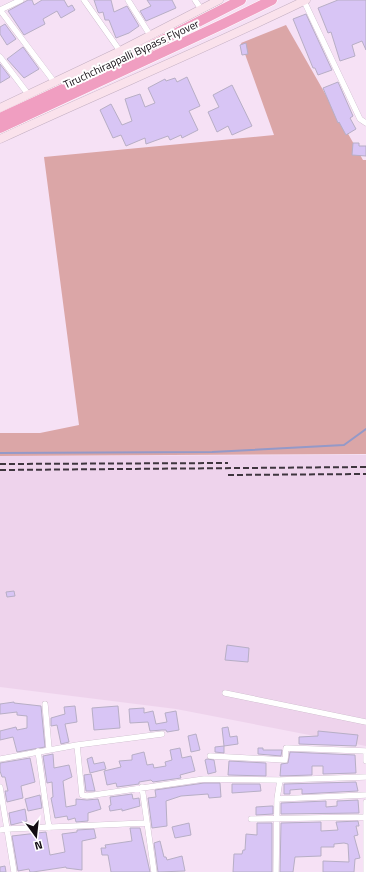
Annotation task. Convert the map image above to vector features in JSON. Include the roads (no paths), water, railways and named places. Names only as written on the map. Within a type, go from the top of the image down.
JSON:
[{"type":"highway","name":"Tiruchchirappalli Bypass Flyover","points":[[0,118],[106,69],[241,0]]},
{"type":"highway","name":"Tiruchchirappalli Bypass Flyover","points":[[0,128],[224,24],[272,0]]},
{"type":"street","points":[[21,0],[0,10],[55,83]]},
{"type":"street","points":[[84,0],[120,51]]},
{"type":"street","points":[[128,0],[150,35]]},
{"type":"street","points":[[195,0],[201,9]]},
{"type":"street","points":[[0,108],[120,51],[219,0]]},
{"type":"street","points":[[0,139],[103,91],[179,60],[305,0],[360,119],[366,123]]},
{"type":"street","points":[[0,57],[28,94]]},
{"type":"street","points":[[225,693],[366,722]]},
{"type":"street","points":[[46,704],[49,749]]},
{"type":"street","points":[[0,759],[49,749],[162,734]]},
{"type":"street","points":[[77,745],[82,795],[86,796],[204,779],[280,780],[366,777]]},
{"type":"street","points":[[210,756],[285,760],[286,748],[366,751],[366,761]]},
{"type":"street","points":[[38,751],[49,828]]},
{"type":"street","points":[[276,872],[277,799],[280,780]]},
{"type":"street","points":[[0,787],[14,872]]},
{"type":"street","points":[[142,787],[154,872]]},
{"type":"street","points":[[277,799],[366,795]]},
{"type":"street","points":[[366,802],[366,872]]},
{"type":"street","points":[[251,819],[366,817]]},
{"type":"street","points":[[0,830],[146,823]]},
{"type":"waterway","points":[[0,453],[212,452],[344,445],[366,429]]},
{"type":"railway","points":[[0,464],[228,463]]},
{"type":"railway","points":[[0,470],[366,467]]},
{"type":"railway","points":[[228,475],[366,474]]}]
